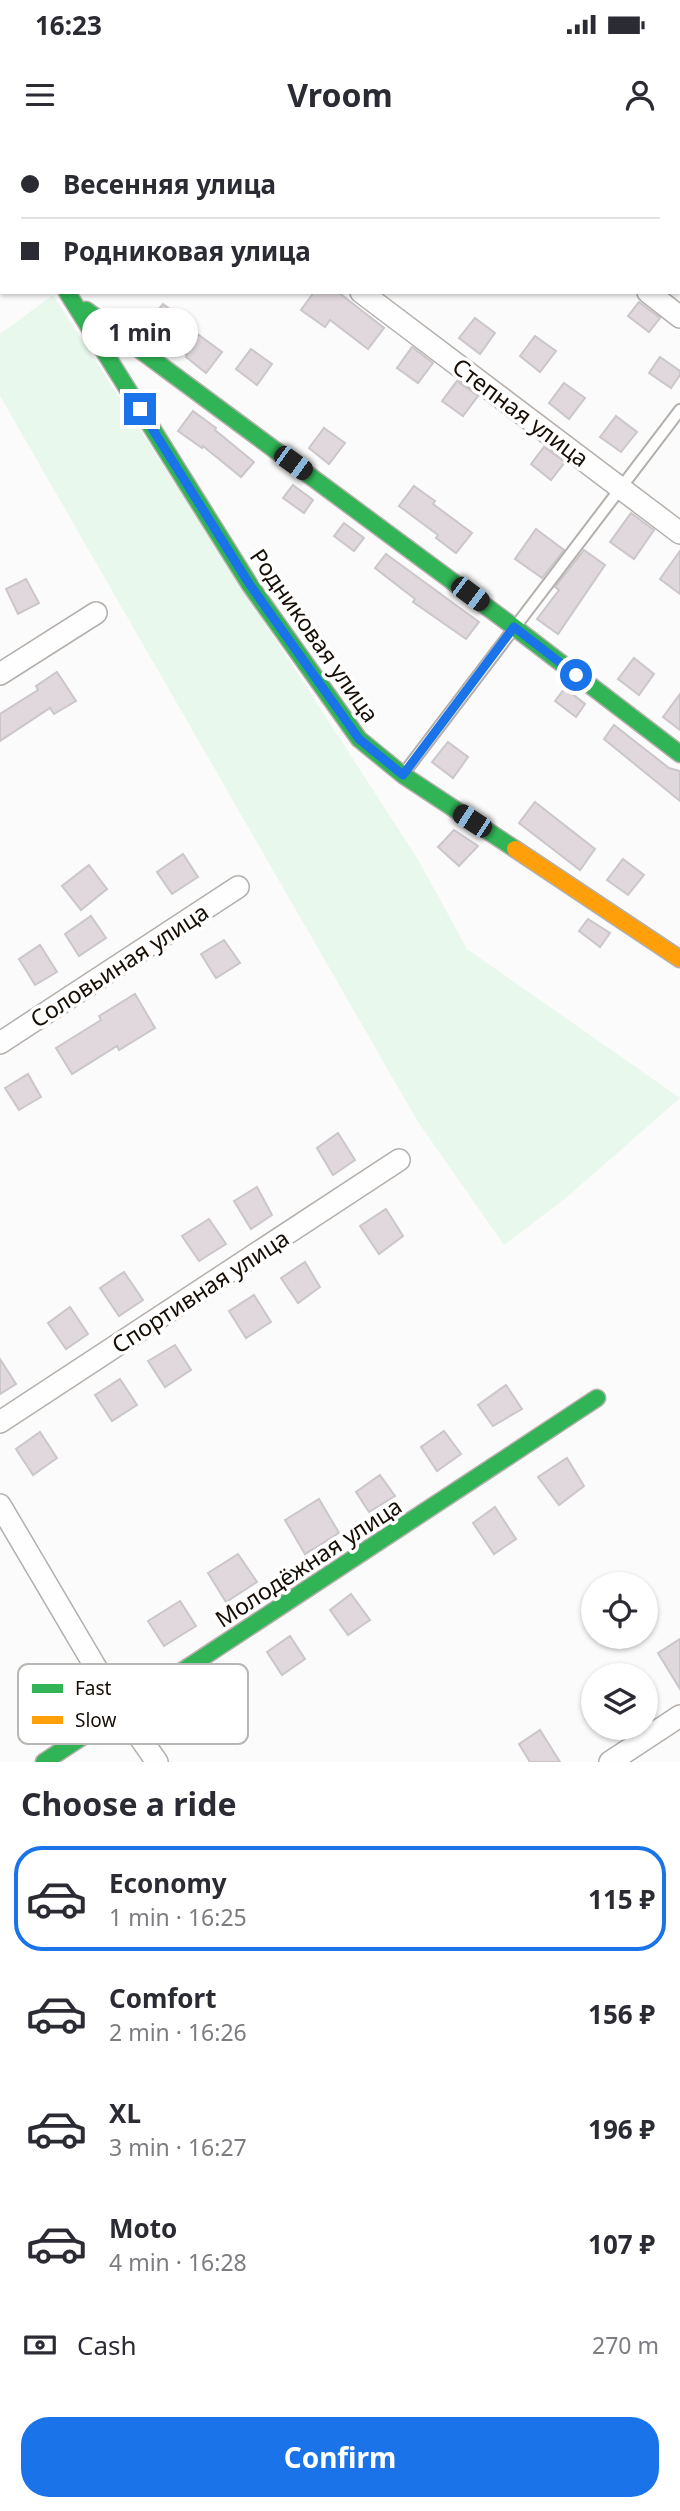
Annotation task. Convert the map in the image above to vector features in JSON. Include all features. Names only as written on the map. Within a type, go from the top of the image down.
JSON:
[{"type":"street","name":"Степная улица","points":[[364,294],[680,533]]},
{"type":"street","points":[[651,294],[680,317]]},
{"type":"street","points":[[72,295],[680,754]]},
{"type":"street","name":"Родниковая улица","points":[[72,295],[250,585],[359,739],[403,775],[680,959]]},
{"type":"street","points":[[0,674],[96,613]]},
{"type":"street","name":"Соловьиная улица","points":[[0,1042],[238,887]]},
{"type":"street","name":"Спортивная улица","points":[[0,1422],[399,1160]]},
{"type":"street","name":"Молодёжная улица","points":[[195,1664],[597,1398]]},
{"type":"street","points":[[0,1505],[94,1664]]},
{"type":"street","points":[[610,1762],[680,1716]]},
{"type":"street","name":"Молодёжная улица","points":[[44,1762],[72,1744]]},
{"type":"street","points":[[144,1744],[157,1762]]},
{"type":"lane","points":[[403,775],[680,410]]},
{"type":"shaded area","points":[[53,295],[419,861],[467,949],[680,1098],[566,1198],[504,1245],[418,1122],[0,396],[0,334]]},
{"type":"building","points":[[313,294],[341,294],[384,328],[368,349],[330,320],[325,327],[301,310]]},
{"type":"building","points":[[639,302],[660,318],[649,332],[628,316]]},
{"type":"building","points":[[163,304],[183,319],[181,322],[222,352],[206,373],[147,324]]},
{"type":"building","points":[[475,318],[495,333],[480,354],[459,338]]},
{"type":"building","points":[[535,336],[556,351],[540,372],[520,356]]},
{"type":"building","points":[[412,347],[433,363],[418,383],[397,368]]},
{"type":"building","points":[[251,349],[272,364],[257,385],[236,369]]},
{"type":"building","points":[[660,357],[680,371],[671,388],[649,373]]},
{"type":"building","points":[[457,381],[478,396],[463,416],[442,401]]},
{"type":"building","points":[[564,383],[585,398],[569,419],[549,403]]},
{"type":"building","points":[[193,411],[254,462],[241,477],[203,446],[202,448],[178,431]]},
{"type":"building","points":[[616,416],[637,432],[621,452],[600,437]]},
{"type":"building","points":[[324,428],[345,443],[329,464],[309,448]]},
{"type":"building","points":[[544,447],[565,462],[551,480],[531,464]]},
{"type":"building","points":[[293,485],[313,500],[304,513],[283,498]]},
{"type":"building","points":[[414,486],[472,533],[456,553],[436,538],[438,535],[399,506]]},
{"type":"building","points":[[631,513],[654,530],[634,559],[610,542]]},
{"type":"building","points":[[344,523],[364,538],[354,551],[334,536]]},
{"type":"building","points":[[536,529],[564,550],[542,578],[515,559]]},
{"type":"building","points":[[584,550],[605,565],[558,634],[537,619],[559,590],[555,587]]},
{"type":"building","points":[[680,551],[680,594],[660,579]]},
{"type":"building","points":[[386,554],[479,622],[466,639],[413,602],[415,599],[375,568]]},
{"type":"building","points":[[26,579],[39,603],[18,614],[6,589]]},
{"type":"building","points":[[634,658],[654,674],[639,695],[618,679]]},
{"type":"building","points":[[57,672],[76,701],[54,714],[50,708],[0,741],[0,714],[38,690],[36,686]]},
{"type":"building","points":[[565,688],[585,704],[576,717],[555,701]]},
{"type":"building","points":[[680,694],[680,730],[663,717]]},
{"type":"building","points":[[614,725],[669,768],[680,771],[680,801],[604,739]]},
{"type":"building","points":[[448,742],[468,757],[453,778],[432,762]]},
{"type":"building","points":[[535,802],[595,849],[580,870],[519,823]]},
{"type":"building","points":[[454,830],[478,846],[459,866],[438,847]]},
{"type":"building","points":[[183,854],[198,877],[172,894],[157,872]]},
{"type":"building","points":[[623,859],[644,875],[628,895],[607,880]]},
{"type":"building","points":[[89,865],[107,889],[81,910],[62,886]]},
{"type":"building","points":[[91,916],[106,938],[79,956],[65,934]]},
{"type":"building","points":[[588,919],[610,933],[600,947],[579,931]]},
{"type":"building","points":[[224,940],[240,963],[216,978],[201,954]]},
{"type":"building","points":[[40,945],[57,972],[35,985],[19,959]]},
{"type":"building","points":[[135,994],[155,1028],[119,1050],[117,1046],[72,1074],[56,1048],[101,1020],[99,1016]]},
{"type":"building","points":[[28,1074],[41,1097],[19,1110],[5,1088]]},
{"type":"building","points":[[338,1133],[355,1160],[333,1175],[317,1148]]},
{"type":"building","points":[[257,1187],[272,1215],[251,1229],[234,1201]]},
{"type":"building","points":[[386,1209],[403,1236],[379,1254],[360,1226]]},
{"type":"building","points":[[209,1219],[226,1244],[199,1261],[182,1236]]},
{"type":"building","points":[[305,1262],[320,1287],[298,1303],[281,1278]]},
{"type":"building","points":[[124,1272],[143,1300],[119,1316],[100,1288]]},
{"type":"building","points":[[254,1295],[271,1322],[246,1338],[229,1311]]},
{"type":"building","points":[[70,1307],[88,1334],[66,1349],[48,1323]]},
{"type":"building","points":[[175,1345],[191,1370],[165,1387],[148,1361]]},
{"type":"building","points":[[0,1359],[16,1384],[0,1394]]},
{"type":"building","points":[[120,1379],[137,1405],[112,1421],[95,1395]]},
{"type":"building","points":[[506,1385],[522,1409],[493,1426],[478,1405]]},
{"type":"building","points":[[444,1431],[461,1454],[437,1471],[421,1447]]},
{"type":"building","points":[[40,1432],[57,1458],[33,1475],[16,1449]]},
{"type":"building","points":[[567,1458],[584,1486],[559,1505],[538,1477]]},
{"type":"building","points":[[380,1475],[395,1496],[369,1512],[356,1492]]},
{"type":"building","points":[[319,1499],[339,1533],[305,1554],[285,1520]]},
{"type":"building","points":[[495,1507],[516,1539],[494,1554],[473,1523]]},
{"type":"building","points":[[238,1554],[257,1582],[226,1602],[208,1573]]},
{"type":"building","points":[[351,1594],[370,1620],[348,1635],[330,1610]]},
{"type":"building","points":[[180,1601],[196,1626],[164,1646],[148,1621]]},
{"type":"building","points":[[290,1636],[305,1659],[282,1675],[267,1652]]},
{"type":"building","points":[[680,1639],[680,1689],[658,1653]]},
{"type":"building","points":[[540,1730],[560,1762],[530,1762],[519,1744]]},
{"type":"traffic: fast","points":[[68,294],[250,585],[359,739],[403,775],[515,849]]},
{"type":"traffic: fast","points":[[86,310],[514,627],[680,754]]},
{"type":"traffic: fast","points":[[193,1664],[597,1398]]},
{"type":"traffic: fast","points":[[44,1762],[71,1744]]},
{"type":"traffic: slow","points":[[515,849],[680,959]]},
{"type":"route","points":[[140,409],[250,585],[359,739],[403,775],[514,627],[576,675]]}]
